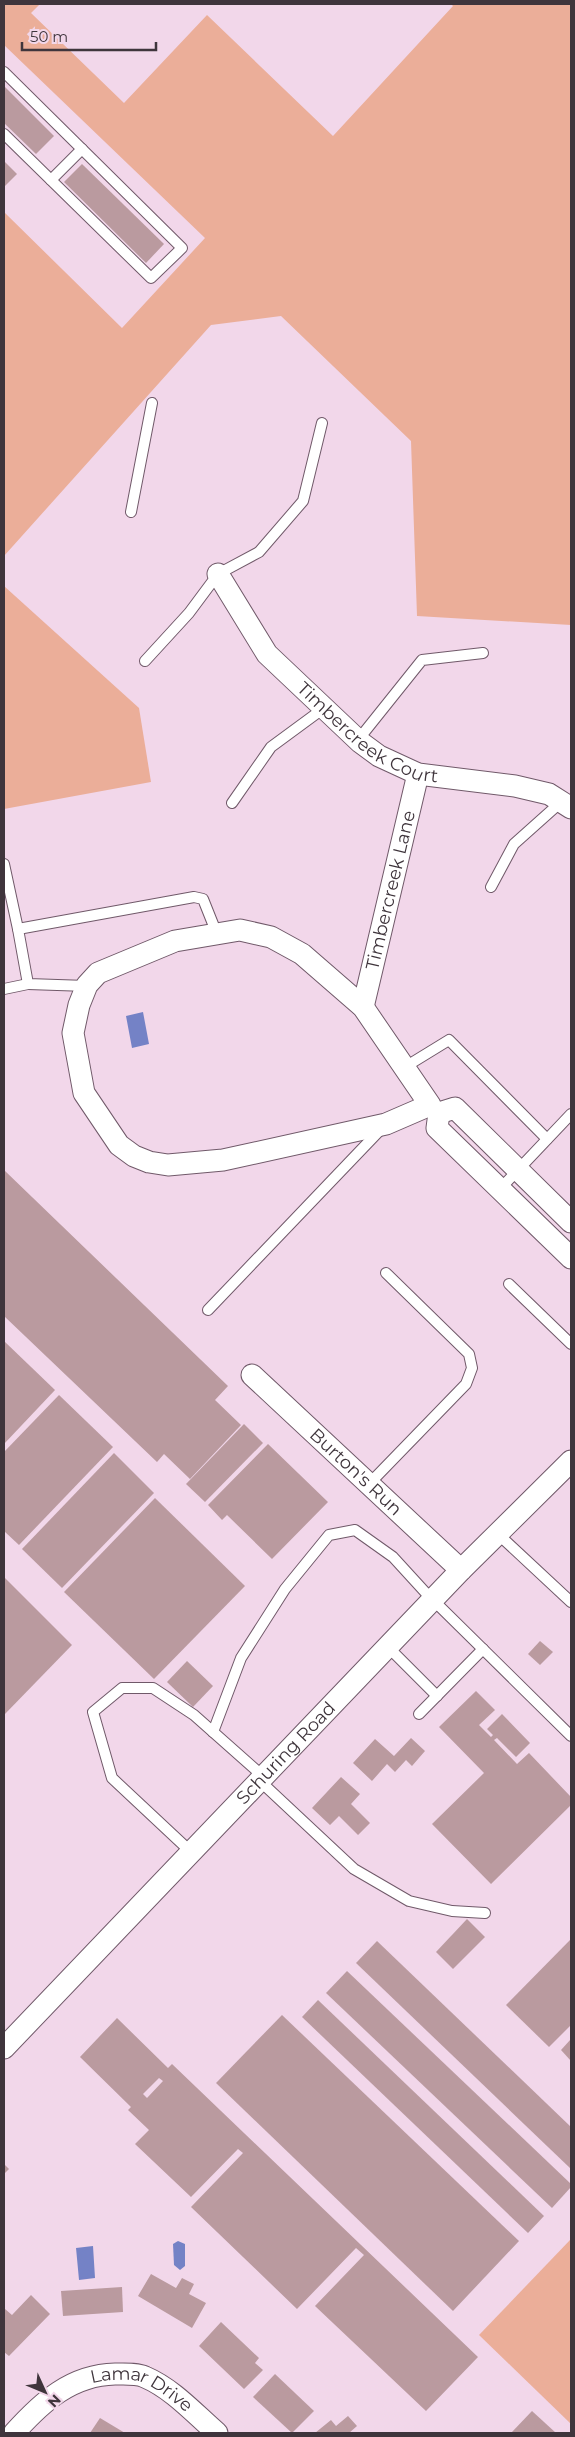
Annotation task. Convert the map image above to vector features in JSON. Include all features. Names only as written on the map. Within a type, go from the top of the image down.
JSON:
[{"type":"street","name":"Timbercreek Court","points":[[218,574],[267,654],[358,740],[379,756],[418,774],[515,786],[549,794],[566,805]]},
{"type":"street","name":"Timbercreek Lane","points":[[364,1007],[418,774]]},
{"type":"street","points":[[571,1222],[455,1108],[435,1109],[386,1124],[223,1160],[168,1165],[149,1162],[134,1156],[118,1146],[84,1093],[73,1033],[79,1005],[87,986],[98,972],[174,941],[240,930],[271,936],[302,954],[364,1007],[435,1109],[437,1128],[571,1258]]},
{"type":"street","name":"Burton's Run","points":[[252,1374],[461,1570]]},
{"type":"street","name":"Schuring Road","points":[[4,2048],[461,1570],[571,1461]]},
{"type":"street","name":"Lamar Drive","points":[[14,2433],[30,2416],[69,2384],[86,2377],[123,2374],[144,2376],[178,2398],[217,2433]]},
{"type":"lane","points":[[4,72],[182,248],[152,278],[4,134]]},
{"type":"lane","points":[[51,180],[82,149]]},
{"type":"lane","points":[[131,512],[152,403]]},
{"type":"lane","points":[[145,662],[189,613],[218,574],[259,552],[302,501],[322,423]]},
{"type":"lane","points":[[358,740],[422,660],[483,653]]},
{"type":"lane","points":[[232,803],[271,747],[324,708]]},
{"type":"lane","points":[[491,887],[514,844],[566,805]]},
{"type":"lane","points":[[4,864],[28,984]]},
{"type":"lane","points":[[18,929],[194,897],[203,899],[207,905],[217,934]]},
{"type":"lane","points":[[4,989],[28,984],[87,986]]},
{"type":"lane","points":[[405,1067],[449,1040],[547,1139]]},
{"type":"lane","points":[[500,1189],[571,1114]]},
{"type":"lane","points":[[208,1310],[386,1124]]},
{"type":"lane","points":[[369,1484],[466,1384],[472,1368],[470,1354],[386,1273]]},
{"type":"lane","points":[[509,1284],[571,1344]]},
{"type":"lane","points":[[213,1732],[241,1658],[285,1589],[329,1535],[355,1530],[393,1557],[433,1600],[571,1736]]},
{"type":"lane","points":[[498,1534],[571,1602]]},
{"type":"lane","points":[[388,1647],[437,1696]]},
{"type":"lane","points":[[419,1714],[483,1649]]},
{"type":"lane","points":[[191,1852],[112,1778],[93,1712],[122,1688],[154,1688],[194,1715],[256,1770],[260,1781],[354,1869],[409,1902],[452,1911],[485,1913]]},
{"type":"shaded area","points":[[4,4],[40,4],[31,13],[124,103],[207,15],[333,136],[453,6],[451,4],[571,4],[571,625],[417,616],[411,441],[281,316],[211,325],[4,556],[4,212],[122,328],[205,238],[4,45]]},
{"type":"shaded area","points":[[4,586],[139,708],[151,782],[4,809]]},
{"type":"shaded area","points":[[571,2239],[571,2424],[479,2335]]},
{"type":"water","points":[[143,1012],[149,1044],[132,1048],[126,1016]]},
{"type":"water","points":[[178,2241],[185,2244],[185,2266],[180,2270],[174,2265],[173,2244]]},
{"type":"water","points":[[93,2246],[95,2278],[79,2280],[76,2248]]},
{"type":"building","points":[[4,86],[54,136],[36,154],[4,123]]},
{"type":"building","points":[[4,161],[17,174],[5,186],[4,185]]},
{"type":"building","points":[[82,164],[164,244],[146,263],[64,182]]},
{"type":"building","points":[[4,1170],[228,1386],[215,1400],[241,1425],[190,1479],[164,1454],[157,1462],[4,1316]]},
{"type":"building","points":[[4,1341],[55,1390],[4,1444]]},
{"type":"building","points":[[59,1395],[113,1447],[19,1545],[4,1531],[4,1452]]},
{"type":"building","points":[[244,1424],[263,1443],[205,1502],[186,1484]]},
{"type":"building","points":[[268,1444],[328,1502],[272,1559],[227,1515],[222,1520],[208,1505]]},
{"type":"building","points":[[114,1453],[154,1493],[62,1588],[22,1549]]},
{"type":"building","points":[[155,1498],[245,1586],[154,1679],[64,1592]]},
{"type":"building","points":[[4,1577],[72,1645],[4,1715]]},
{"type":"building","points":[[540,1641],[553,1652],[540,1665],[528,1654]]},
{"type":"building","points":[[187,1661],[213,1686],[193,1707],[167,1682]]},
{"type":"building","points":[[476,1691],[495,1710],[479,1725],[491,1737],[493,1735],[487,1729],[502,1714],[530,1743],[516,1757],[497,1738],[494,1740],[517,1764],[529,1753],[571,1797],[571,1805],[491,1884],[432,1824],[484,1773],[439,1727]]},
{"type":"building","points":[[411,1738],[425,1751],[412,1766],[406,1760],[395,1772],[387,1764],[372,1781],[353,1763],[375,1739],[394,1756]]},
{"type":"building","points":[[341,1777],[360,1794],[351,1804],[370,1823],[358,1835],[339,1816],[330,1825],[312,1808]]},
{"type":"building","points":[[467,1919],[485,1937],[453,1969],[436,1952]]},
{"type":"building","points":[[571,1939],[571,2025],[549,2047],[506,2005]]},
{"type":"building","points":[[377,1941],[571,2127],[571,2169],[356,1963]]},
{"type":"building","points":[[347,1971],[571,2184],[571,2187],[552,2208],[326,1993]]},
{"type":"building","points":[[318,2000],[544,2216],[528,2233],[302,2017]]},
{"type":"building","points":[[282,2015],[519,2241],[453,2311],[216,2083]]},
{"type":"building","points":[[117,2018],[168,2068],[172,2064],[478,2357],[426,2411],[315,2306],[364,2255],[356,2248],[297,2309],[191,2207],[243,2153],[238,2149],[191,2197],[135,2144],[149,2130],[128,2110],[131,2107],[80,2057]],"holes":[[[159,2078],[163,2081],[147,2098],[143,2094]]]},
{"type":"building","points":[[571,2039],[571,2061],[561,2050]]},
{"type":"building","points":[[4,2164],[9,2169],[4,2174]]},
{"type":"building","points":[[151,2274],[176,2288],[182,2278],[194,2284],[189,2294],[206,2303],[192,2328],[138,2296]]},
{"type":"building","points":[[122,2287],[123,2312],[63,2316],[61,2291]]},
{"type":"building","points":[[31,2295],[50,2314],[9,2356],[4,2352],[4,2310],[12,2315]]},
{"type":"building","points":[[221,2322],[259,2358],[255,2363],[263,2370],[244,2389],[199,2346]]},
{"type":"building","points":[[275,2374],[314,2411],[292,2433],[253,2397]]},
{"type":"building","points":[[532,2411],[556,2433],[511,2433]]},
{"type":"building","points":[[348,2416],[357,2426],[349,2433],[315,2433],[331,2420],[336,2426]]},
{"type":"building","points":[[100,2418],[125,2433],[90,2433]]}]
